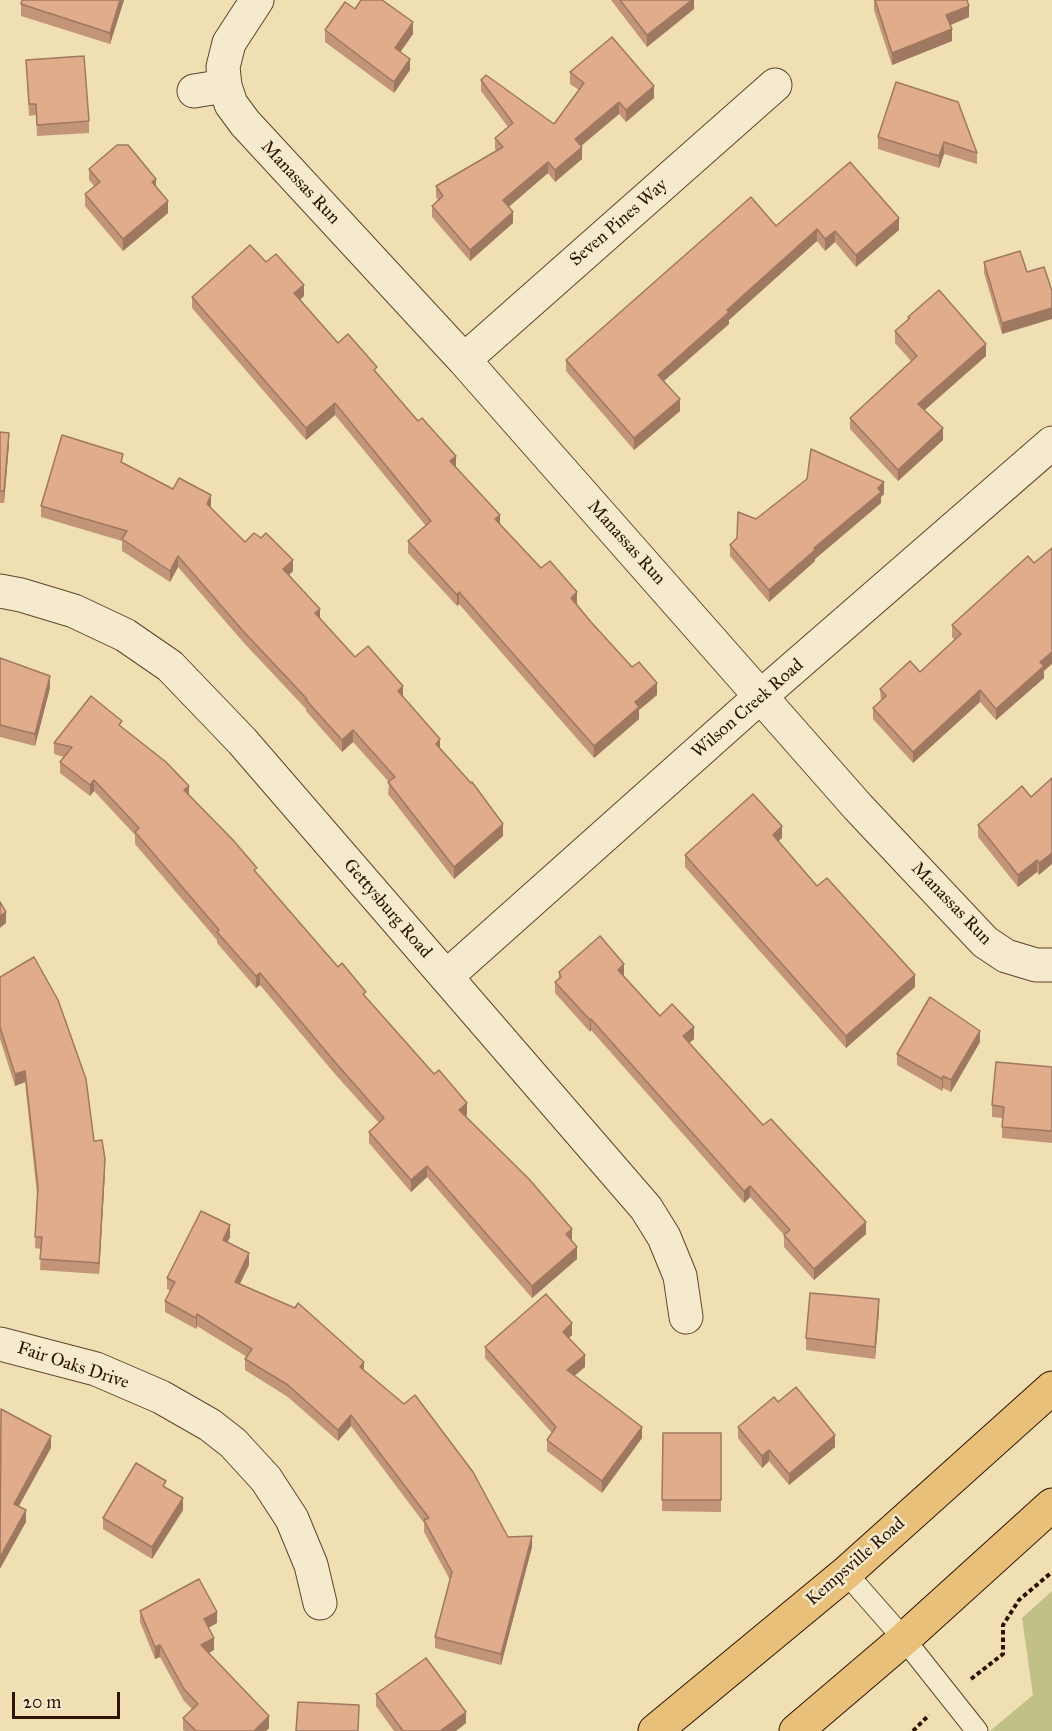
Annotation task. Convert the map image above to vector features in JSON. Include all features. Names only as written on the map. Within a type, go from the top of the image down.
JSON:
[{"type":"main road","name":"Kempsville Road","points":[[655,1731],[846,1573],[1052,1388]]},
{"type":"main road","points":[[796,1731],[904,1639],[1052,1505]]},
{"type":"street","name":"Manassas Run","points":[[258,0],[230,43],[223,67],[209,89],[231,104],[245,123],[464,360],[858,807],[985,942],[1006,956],[1035,965],[1052,965]]},
{"type":"street","name":"Seven Pines Way","points":[[464,360],[775,85]]},
{"type":"street","name":"Wilson Creek Road","points":[[446,977],[761,696],[1052,443]]},
{"type":"street","name":"Gettysburg Road","points":[[0,591],[74,611],[125,635],[170,666],[242,741],[646,1208],[664,1237],[680,1276],[686,1317]]},
{"type":"street","name":"Fair Oaks Drive","points":[[0,1344],[96,1369],[161,1397],[210,1425],[232,1443],[266,1479],[292,1519],[311,1565],[320,1603]]},
{"type":"lane","points":[[846,1573],[904,1639],[977,1731]]},
{"type":"path","points":[[912,1731],[949,1696],[1002,1654],[1003,1625],[1018,1600],[1052,1572]]},
{"type":"shaded area","points":[[1052,1591],[1052,1731],[990,1731],[1033,1695],[1022,1618]]},
{"type":"building","points":[[22,0],[120,0],[110,33],[21,4]]},
{"type":"building","points":[[361,0],[382,0],[413,22],[395,48],[410,59],[394,82],[325,30],[345,2],[355,9]]},
{"type":"building","points":[[620,0],[692,0],[647,35]]},
{"type":"building","points":[[875,0],[967,0],[969,6],[946,15],[952,29],[892,53]]},
{"type":"building","points":[[612,37],[654,86],[626,110],[619,102],[575,139],[582,147],[555,170],[548,162],[503,200],[513,212],[470,250],[432,206],[443,196],[436,186],[503,147],[495,138],[513,123],[481,80],[486,75],[554,124],[584,83],[570,72]]},
{"type":"building","points":[[84,56],[89,121],[37,125],[36,104],[29,104],[26,60]]},
{"type":"building","points":[[896,82],[958,102],[977,153],[944,142],[939,156],[878,137]]},
{"type":"building","points":[[117,145],[128,145],[156,179],[152,182],[168,201],[123,239],[85,194],[100,182],[89,169]]},
{"type":"building","points":[[850,162],[899,218],[856,255],[835,231],[825,239],[817,229],[658,375],[680,399],[634,438],[566,360],[751,197],[776,226]]},
{"type":"building","points":[[250,245],[266,262],[276,254],[304,285],[294,293],[338,343],[348,334],[377,367],[374,370],[418,421],[422,418],[456,456],[450,461],[500,515],[495,519],[541,568],[550,561],[577,592],[571,598],[591,622],[632,667],[639,662],[657,683],[635,702],[639,707],[594,746],[459,592],[457,595],[408,541],[431,521],[335,403],[306,428],[192,297]]},
{"type":"building","points":[[1020,251],[1027,272],[1044,267],[1052,291],[1052,308],[1002,323],[984,262]]},
{"type":"building","points":[[939,290],[986,344],[918,404],[943,428],[898,470],[850,418],[917,356],[895,331]]},
{"type":"building","points":[[0,432],[9,433],[4,491],[0,491]]},
{"type":"building","points":[[62,435],[123,454],[121,462],[173,489],[179,478],[211,495],[207,504],[245,542],[254,533],[261,538],[266,533],[293,560],[283,569],[320,609],[315,613],[355,657],[368,646],[403,686],[398,691],[440,739],[436,744],[472,782],[503,824],[454,867],[388,782],[395,777],[353,730],[342,740],[178,556],[170,571],[122,539],[127,531],[41,506]]},
{"type":"building","points":[[811,449],[884,482],[878,488],[881,492],[814,548],[815,550],[769,590],[730,545],[737,538],[738,512],[756,519],[807,479]]},
{"type":"building","points":[[1052,548],[1052,652],[1040,662],[1044,666],[996,709],[980,690],[913,752],[873,708],[886,696],[880,689],[910,661],[920,672],[961,634],[952,625],[1028,556],[1034,563]]},
{"type":"building","points":[[0,658],[50,676],[35,734],[0,725]]},
{"type":"building","points":[[91,696],[122,721],[119,725],[166,762],[189,786],[184,790],[233,840],[257,868],[254,870],[338,967],[342,963],[366,992],[363,994],[434,1074],[439,1070],[467,1103],[459,1110],[529,1179],[572,1229],[566,1234],[577,1247],[532,1286],[427,1166],[411,1180],[369,1132],[384,1118],[260,973],[256,976],[217,932],[219,930],[135,832],[139,828],[94,780],[90,785],[60,762],[72,747],[54,743]]},
{"type":"building","points":[[1052,778],[1052,853],[1039,863],[1037,860],[1018,875],[978,825],[1022,786],[1031,797]]},
{"type":"building","points":[[753,794],[782,826],[773,835],[817,886],[827,878],[915,975],[846,1036],[685,855]]},
{"type":"building","points":[[0,902],[6,912],[0,916]]},
{"type":"building","points":[[600,936],[624,964],[618,970],[660,1016],[672,1004],[694,1027],[683,1036],[763,1125],[771,1119],[866,1222],[814,1269],[784,1235],[790,1230],[750,1186],[744,1191],[591,1019],[555,982],[561,977],[559,972]]},
{"type":"building","points":[[34,957],[58,1000],[86,1079],[94,1141],[102,1140],[105,1159],[99,1263],[40,1259],[42,1237],[35,1237],[38,1187],[25,1071],[15,1074],[0,1027],[0,977]]},
{"type":"building","points":[[930,997],[980,1031],[951,1080],[943,1076],[942,1079],[897,1054]]},
{"type":"building","points":[[996,1062],[1052,1067],[1052,1131],[1002,1127],[1004,1107],[992,1105]]},
{"type":"building","points":[[201,1211],[230,1225],[223,1240],[249,1253],[235,1282],[295,1308],[298,1303],[364,1362],[360,1367],[404,1404],[415,1395],[473,1472],[508,1537],[532,1536],[501,1654],[435,1637],[452,1572],[424,1520],[429,1518],[351,1415],[338,1430],[288,1385],[245,1359],[252,1349],[197,1314],[196,1318],[165,1301],[175,1282],[167,1278]]},
{"type":"building","points":[[810,1293],[879,1299],[875,1347],[806,1338]]},
{"type":"building","points":[[546,1294],[572,1323],[563,1332],[585,1355],[567,1370],[642,1427],[602,1481],[547,1440],[556,1427],[485,1347]]},
{"type":"building","points":[[796,1387],[835,1435],[789,1474],[769,1450],[762,1456],[738,1427],[774,1397],[778,1402]]},
{"type":"building","points":[[1,1409],[51,1436],[14,1504],[26,1510],[0,1557]]},
{"type":"building","points":[[663,1433],[721,1433],[721,1500],[662,1500]]},
{"type":"building","points":[[136,1463],[166,1481],[163,1486],[183,1498],[152,1547],[103,1518]]},
{"type":"building","points":[[199,1579],[217,1612],[204,1619],[214,1638],[201,1645],[269,1716],[254,1731],[196,1731],[183,1718],[198,1704],[184,1689],[160,1645],[155,1647],[140,1611]]},
{"type":"building","points":[[426,1658],[466,1712],[440,1731],[403,1731],[376,1694]]},
{"type":"building","points":[[298,1702],[359,1705],[358,1731],[296,1731]]}]
